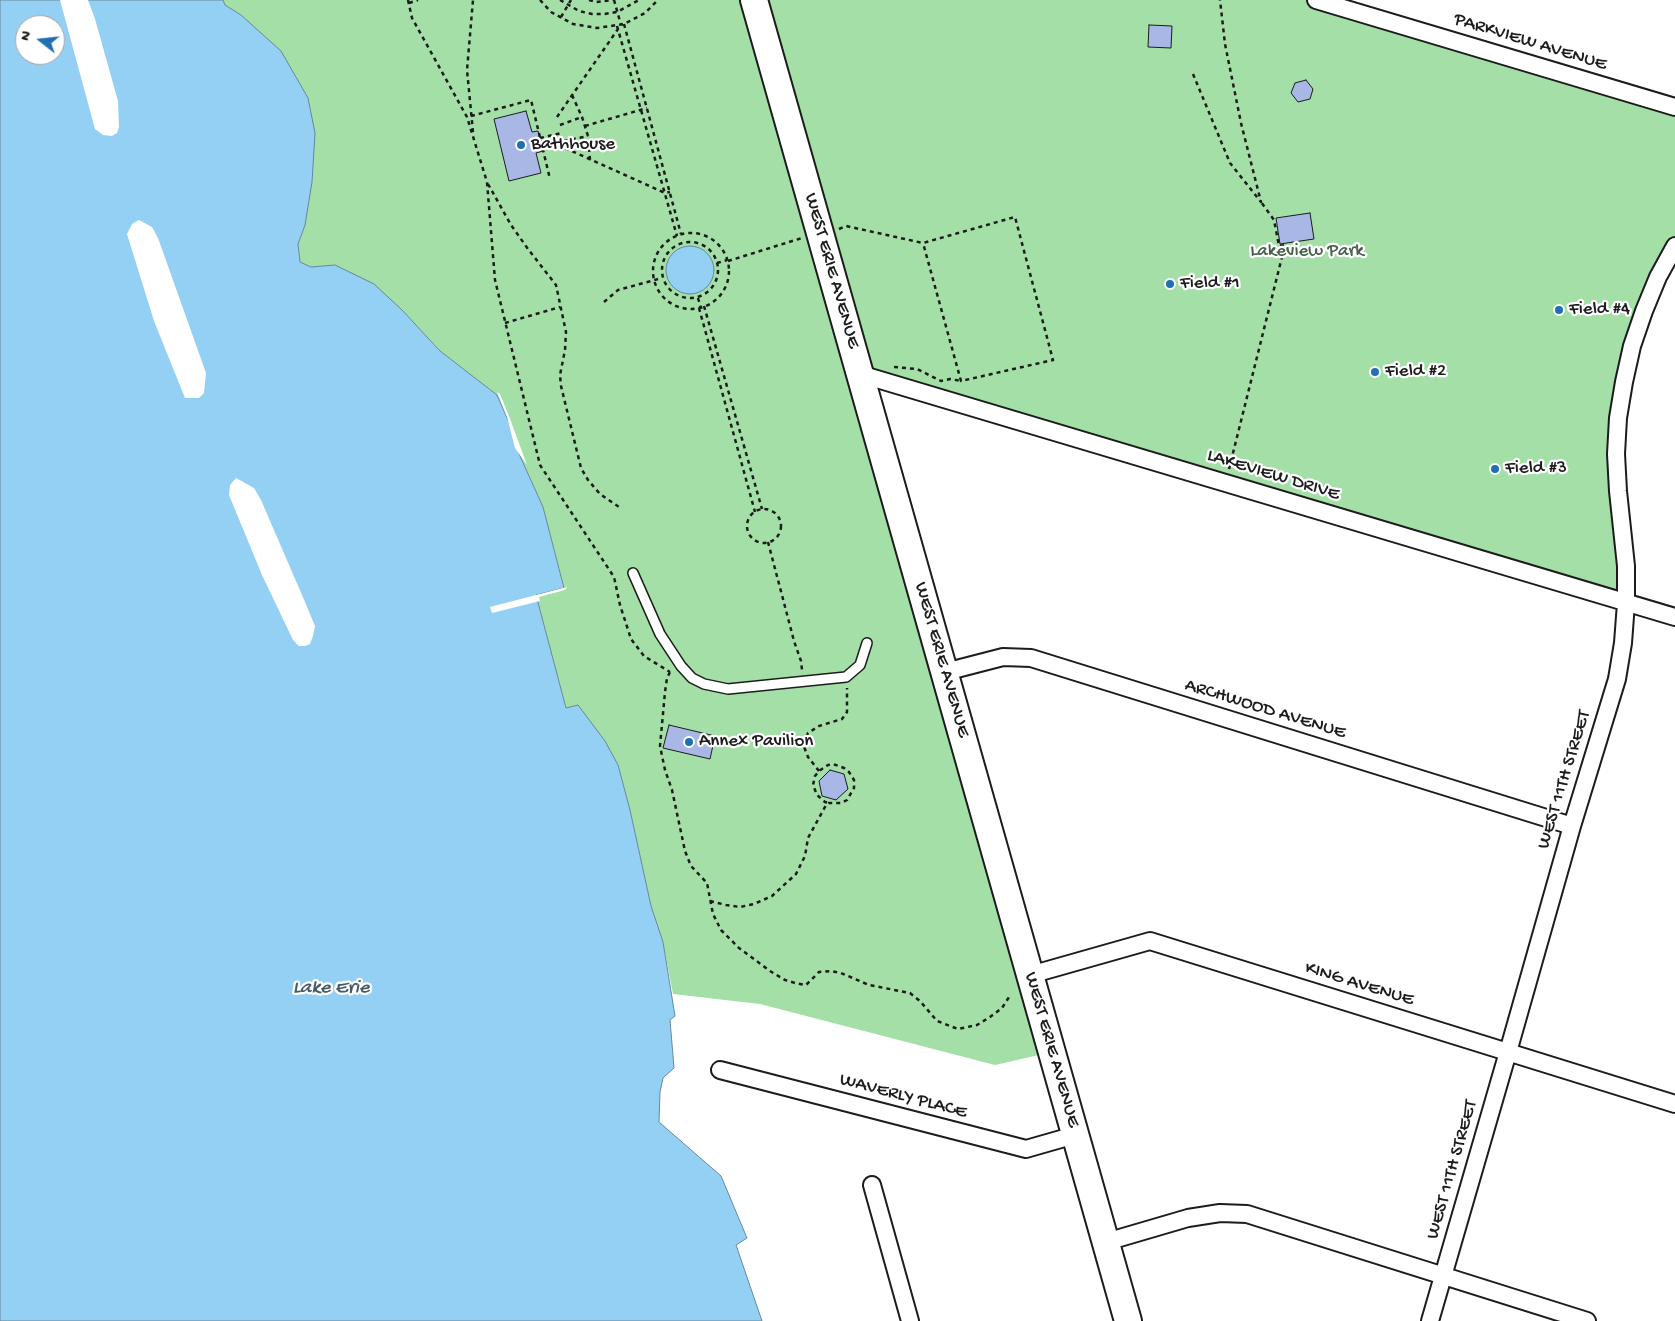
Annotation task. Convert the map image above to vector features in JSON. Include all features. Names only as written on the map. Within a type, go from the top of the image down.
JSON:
[{"type":"main road","name":"WEST ERIE AVENUE","points":[[754,0],[1128,1321]]},
{"type":"street","name":"PARKVIEW AVENUE","points":[[1316,0],[1675,107]]},
{"type":"street","name":"WEST 11TH STREET","points":[[1430,1321],[1572,826],[1617,679],[1623,643],[1626,603],[1626,566],[1616,454],[1618,418],[1632,346],[1658,277],[1675,246]]},
{"type":"street","name":"LAKEVIEW DRIVE","points":[[860,374],[1675,617]]},
{"type":"street","name":"ARCHWOOD AVENUE","points":[[945,672],[1003,657],[1031,658],[1572,826]]},
{"type":"street","name":"KING AVENUE","points":[[1030,975],[1150,941],[1675,1104]]},
{"type":"street","name":"WAVERLY PLACE","points":[[720,1070],[1026,1149],[1075,1135]]},
{"type":"street","points":[[872,1185],[910,1321]]},
{"type":"street","points":[[1106,1242],[1188,1218],[1220,1213],[1247,1214],[1587,1321]]},
{"type":"lane","points":[[633,573],[660,634],[681,666],[692,678],[704,684],[728,689],[846,677],[860,665],[867,643]]},
{"type":"path","points":[[418,0],[409,1],[412,18],[467,117],[487,182],[495,280],[540,465],[614,576],[625,623],[631,639],[644,656],[670,672]]},
{"type":"path","points":[[473,0],[467,70],[474,138]]},
{"type":"path","points":[[540,0],[551,12],[573,24],[597,28],[620,26],[645,13],[658,0]]},
{"type":"path","points":[[560,0],[567,6],[592,14],[617,12],[639,0]]},
{"type":"path","points":[[561,17],[571,0]]},
{"type":"path","points":[[589,0],[596,2],[614,0],[629,67],[653,153],[682,242]]},
{"type":"path","points":[[1220,0],[1225,44],[1260,202]]},
{"type":"path","points":[[620,26],[636,66],[670,192],[679,235]]},
{"type":"path","points":[[557,117],[620,26]]},
{"type":"path","points":[[629,67],[636,66]]},
{"type":"path","points":[[1194,74],[1230,163],[1274,220],[1279,246],[1285,245],[1225,483]]},
{"type":"path","points":[[572,95],[588,136],[590,160]]},
{"type":"path","points":[[471,116],[531,100],[550,179]]},
{"type":"path","points":[[585,126],[647,108]]},
{"type":"path","points":[[560,125],[582,117]]},
{"type":"path","points":[[540,138],[562,133]]},
{"type":"path","points":[[564,141],[588,136]]},
{"type":"path","points":[[565,148],[665,193],[670,192]]},
{"type":"path","points":[[653,153],[659,151]]},
{"type":"path","points":[[487,182],[511,225],[556,285],[566,332],[560,375],[561,386],[581,468],[600,494],[622,509]]},
{"type":"path","points":[[835,230],[846,226],[923,243],[1015,218],[1053,360],[961,381],[950,379],[941,381],[912,368],[889,368]]},
{"type":"path","points":[[693,233],[705,235],[716,241],[724,250],[728,260],[729,273],[727,285],[720,296],[711,303],[701,307],[687,309],[674,305],[664,297],[657,287],[653,274],[654,261],[660,249],[679,235],[693,233]]},
{"type":"path","points":[[717,263],[803,237]]},
{"type":"path","points":[[682,242],[702,244],[710,250],[717,263],[717,277],[713,286],[706,294],[698,298],[680,297],[672,292],[662,278],[661,268],[663,260],[668,252],[682,242]]},
{"type":"path","points":[[923,243],[961,381]]},
{"type":"path","points":[[604,302],[618,290],[662,278]]},
{"type":"path","points":[[698,298],[720,360],[762,509]]},
{"type":"path","points":[[505,322],[560,307]]},
{"type":"path","points":[[701,307],[713,362],[755,512]]},
{"type":"path","points":[[713,362],[720,360]]},
{"type":"path","points":[[725,405],[732,403]]},
{"type":"path","points":[[739,453],[746,451]]},
{"type":"path","points":[[762,509],[774,511],[780,519],[781,525],[778,536],[768,542],[756,541],[749,532],[748,522],[755,512],[762,509]]},
{"type":"path","points":[[768,542],[801,661],[804,681]]},
{"type":"path","points":[[681,666],[670,672],[667,678],[664,692],[660,746],[685,851],[692,866],[707,884],[713,914],[728,937],[739,948],[770,971],[790,982],[806,984],[819,972],[831,971],[841,973],[869,985],[910,993],[920,1001],[936,1022],[958,1029],[976,1025],[990,1017],[1002,1008],[1012,994]]},
{"type":"path","points":[[819,771],[808,757],[803,744],[808,733],[819,726],[842,719],[847,712],[846,677]]},
{"type":"path","points":[[828,765],[839,766],[849,772],[854,780],[854,788],[847,800],[841,803],[829,803],[817,795],[813,785],[815,776],[828,765]]},
{"type":"path","points":[[710,901],[740,906],[754,904],[772,896],[796,874],[804,856],[808,838],[829,803]]},
{"type":"green space","name":"Lakeview Park","points":[[223,0],[1316,0],[1675,107],[1675,246],[1658,277],[1618,418],[1626,603],[861,374],[1052,1052],[995,1065],[760,1004],[673,994],[663,942],[651,906],[618,765],[578,705],[566,708],[536,595],[564,587],[543,507],[520,456],[510,425],[497,395],[440,351],[402,310],[335,265],[311,267],[300,262],[298,244],[305,225],[241,15],[225,5]]},
{"type":"water","name":"Lake Erie","points":[[0,0],[223,0],[225,5],[241,15],[281,51],[308,98],[315,133],[312,182],[305,225],[298,244],[300,262],[311,267],[335,265],[374,284],[402,310],[440,351],[497,395],[510,425],[520,456],[543,507],[564,588],[536,595],[566,708],[578,705],[605,741],[618,765],[651,906],[663,942],[675,1016],[670,1020],[674,1068],[663,1078],[660,1092],[659,1122],[721,1176],[747,1238],[736,1245],[762,1321],[0,1321]]},
{"type":"water","points":[[690,246],[699,248],[707,253],[712,261],[714,270],[712,279],[707,287],[699,292],[690,294],[681,292],[673,287],[668,279],[666,270],[668,261],[673,253],[681,248]]},
{"type":"pier","points":[[60,0],[88,0],[118,101],[119,127],[117,133],[112,136],[103,135],[95,129]]},
{"type":"pier","points":[[139,220],[152,227],[158,238],[206,373],[204,393],[199,398],[185,398],[154,321],[127,234],[132,224]]},
{"type":"pier","points":[[497,392],[500,394],[527,465],[515,448],[507,417]]},
{"type":"pier","points":[[236,478],[254,488],[261,500],[315,626],[310,644],[299,646],[293,640],[262,575],[229,495],[230,485]]},
{"type":"pier","points":[[567,587],[565,590],[539,597],[540,601],[492,613],[490,607]]},
{"type":"building","points":[[1149,25],[1172,26],[1171,48],[1148,47]]},
{"type":"building","points":[[1306,80],[1313,89],[1310,99],[1298,102],[1291,93],[1295,83]]},
{"type":"building","name":"Bathhouse","points":[[526,111],[532,132],[538,131],[540,138],[543,151],[536,153],[541,173],[509,181],[494,119]]},
{"type":"building","points":[[1310,213],[1314,239],[1280,244],[1276,218]]},
{"type":"building","name":"Annex Pavilion","points":[[669,725],[715,736],[710,759],[663,748]]},
{"type":"building","points":[[830,770],[844,774],[848,789],[836,800],[822,796],[819,781]]},
{"type":"place","name":"Bathhouse","points":[[521,145]]},
{"type":"place","name":"Field #1","points":[[1170,284]]},
{"type":"place","name":"Field #4","points":[[1559,310]]},
{"type":"place","name":"Field #2","points":[[1375,372]]},
{"type":"place","name":"Field #3","points":[[1495,469]]},
{"type":"place","name":"Annex Pavilion","points":[[689,742]]}]
